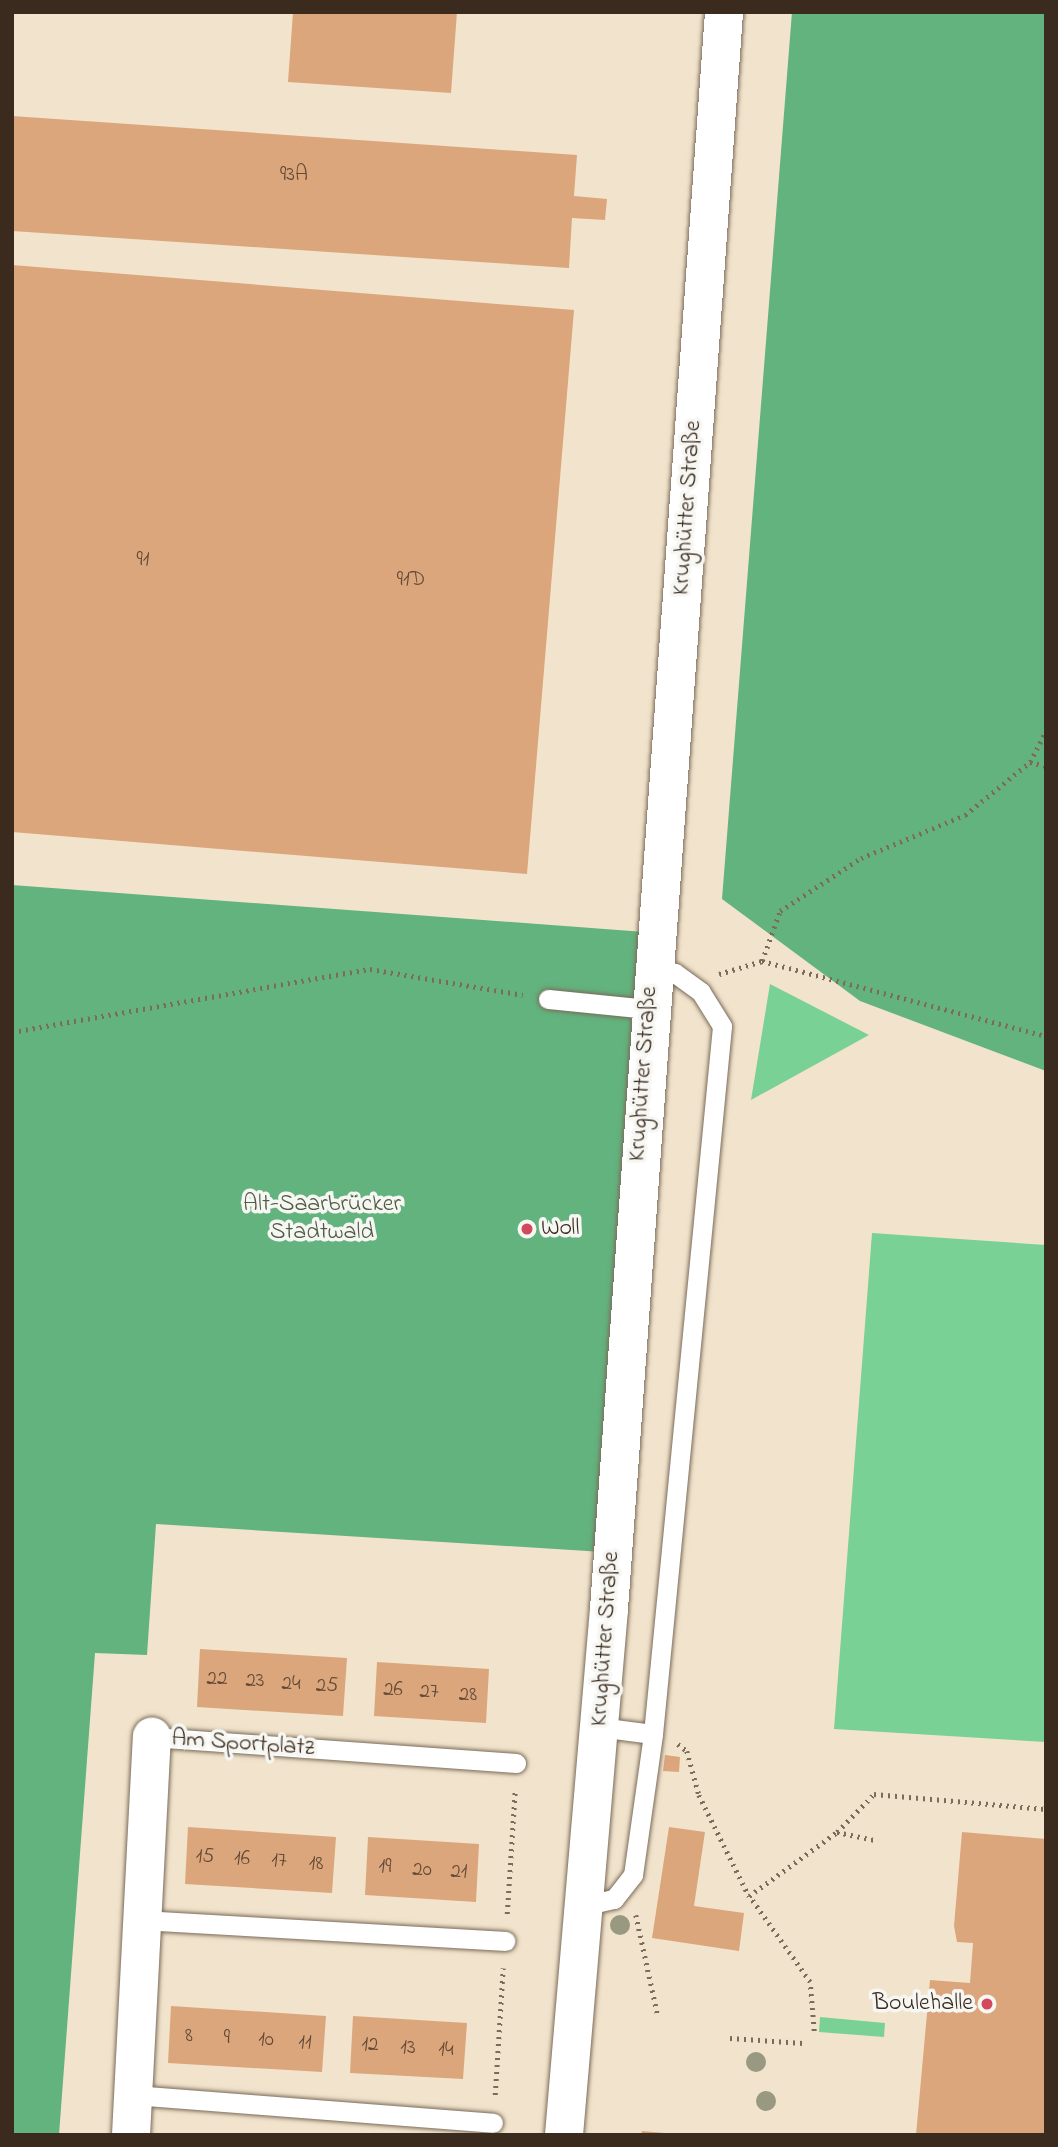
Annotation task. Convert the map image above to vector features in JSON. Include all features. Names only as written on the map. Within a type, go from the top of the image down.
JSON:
[{"type":"street","name":"Krughütter Straße","points":[[564,2135],[587,1905],[651,969],[724,12]]},
{"type":"street","name":"Am Sportplatz","points":[[131,2135],[152,1737]]},
{"type":"lane","points":[[587,1905],[614,1899],[629,1883],[653,1734],[722,1026],[701,992],[675,973],[651,969]]},
{"type":"lane","points":[[548,999],[649,1009]]},
{"type":"lane","points":[[599,1727],[653,1734]]},
{"type":"lane","name":"Am Sportplatz","points":[[152,1737],[516,1763]]},
{"type":"lane","points":[[142,1920],[505,1941]]},
{"type":"lane","points":[[133,2095],[493,2123]]},
{"type":"path","points":[[762,961],[780,911],[861,858],[965,815],[1030,762],[1046,731]]},
{"type":"path","points":[[1030,762],[1046,766]]},
{"type":"path","points":[[701,992],[722,972],[762,961],[1046,1036]]},
{"type":"path","points":[[12,1032],[370,969],[548,999]]},
{"type":"path","points":[[653,1734],[688,1751],[699,1795],[749,1896],[810,1983],[814,2031]]},
{"type":"path","points":[[749,1896],[836,1832],[874,1794],[1046,1809]]},
{"type":"path","points":[[836,1832],[876,1840]]},
{"type":"path","points":[[629,1883],[658,2016]]},
{"type":"path","points":[[730,2038],[803,2043]]},
{"type":"green space","points":[[792,12],[1046,12],[1046,1071],[860,1001],[722,899]]},
{"type":"green space","name":"Alt-Saarbrücker Stadtwald","points":[[12,885],[658,933],[603,1552],[156,1524],[147,1655],[95,1653],[59,2135],[12,2135]]},
{"type":"green space","points":[[770,984],[869,1035],[751,1100]]},
{"type":"green space","points":[[872,1233],[1046,1245],[1046,1742],[834,1729]]},
{"type":"green space","points":[[820,2017],[885,2023],[884,2037],[819,2032]]},
{"type":"building","points":[[293,12],[457,12],[451,93],[288,82]]},
{"type":"building","points":[[12,116],[577,155],[574,196],[607,199],[605,220],[572,218],[569,268],[12,231]]},
{"type":"building","points":[[12,265],[574,310],[527,874],[12,832]]},
{"type":"building","points":[[200,1649],[347,1658],[343,1716],[197,1707]]},
{"type":"building","points":[[377,1662],[489,1669],[486,1723],[374,1716]]},
{"type":"building","points":[[665,1755],[680,1757],[679,1772],[663,1771]]},
{"type":"building","points":[[188,1827],[336,1837],[332,1893],[185,1884]]},
{"type":"building","points":[[669,1827],[705,1832],[694,1906],[744,1913],[739,1951],[652,1938]]},
{"type":"building","name":"Boulehalle","points":[[962,1832],[1046,1839],[1046,2135],[916,2135],[930,1980],[970,1983],[973,1943],[957,1942],[954,1926]]},
{"type":"building","points":[[368,1837],[479,1844],[476,1902],[365,1895]]},
{"type":"building","points":[[171,2006],[326,2016],[322,2072],[168,2063]]},
{"type":"building","points":[[353,2016],[467,2023],[463,2079],[350,2073]]},
{"type":"building","points":[[642,2131],[665,2133],[665,2135],[641,2135]]},
{"type":"place","name":"Woll","points":[[527,1229]]},
{"type":"place","name":"Boulehalle","points":[[987,2004]]}]
